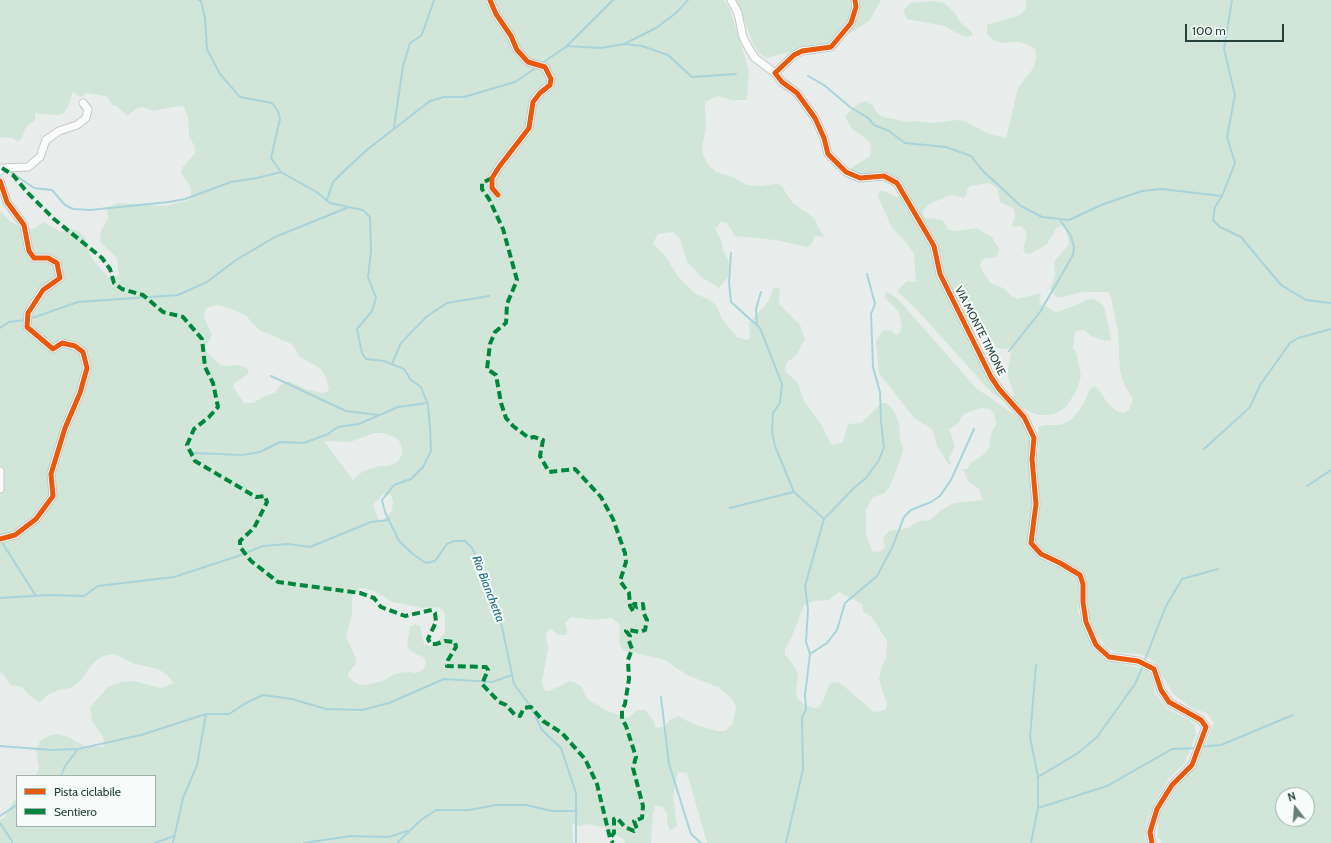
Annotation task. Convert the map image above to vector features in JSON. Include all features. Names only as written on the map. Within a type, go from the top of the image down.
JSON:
[{"type":"street","points":[[490,0],[496,14],[511,36],[517,50],[528,62],[546,67],[551,78],[550,85],[540,93],[533,102],[529,128],[498,167],[492,178],[492,188],[498,195]]},
{"type":"street","points":[[731,0],[738,13],[743,37],[748,47],[755,58],[776,73],[794,55],[802,52],[831,47],[851,23],[856,7],[855,0]]},
{"type":"street","name":"VIA MONTE TIMONE","points":[[776,73],[782,82],[797,93],[815,118],[824,138],[828,154],[846,172],[860,178],[884,176],[897,182],[934,246],[940,274],[991,377],[998,389],[1024,417],[1034,438],[1032,459],[1036,504],[1031,543],[1041,554],[1060,562],[1080,575],[1084,584],[1083,602],[1086,622],[1096,646],[1109,657],[1138,661],[1154,669],[1161,690],[1170,702],[1200,720],[1206,727],[1192,765],[1172,785],[1157,809],[1150,832],[1152,843]]},
{"type":"street","points":[[0,171],[2,168],[28,167],[40,157],[46,140],[59,131],[77,125],[86,118],[88,109],[83,103]]},
{"type":"street","points":[[0,181],[7,202],[24,225],[29,251],[34,258],[48,258],[57,264],[60,278],[43,290],[28,313],[27,327],[53,349],[62,343],[75,346],[83,352],[87,368],[80,393],[65,428],[51,474],[53,496],[36,519],[15,535],[0,539]]},
{"type":"street","points":[[0,471],[0,489]]},
{"type":"green space","points":[[0,0],[724,0],[730,9],[749,71],[747,100],[732,100],[718,96],[705,102],[706,128],[702,148],[703,155],[710,167],[716,172],[735,178],[747,185],[781,185],[792,202],[814,218],[824,237],[815,236],[811,245],[807,247],[775,240],[735,236],[727,223],[721,222],[715,229],[722,242],[723,251],[728,259],[730,268],[728,277],[719,288],[701,277],[687,262],[680,239],[673,232],[658,234],[653,243],[666,257],[678,277],[696,294],[708,299],[716,305],[722,319],[737,337],[746,340],[750,338],[749,323],[768,302],[773,289],[777,287],[780,290],[779,304],[800,325],[805,339],[796,356],[787,362],[785,371],[798,383],[804,401],[821,424],[831,444],[835,445],[843,442],[848,424],[861,423],[882,403],[886,403],[893,409],[899,423],[903,451],[890,487],[883,494],[873,497],[866,510],[866,534],[872,552],[881,551],[885,548],[883,538],[889,531],[908,528],[920,521],[930,520],[941,510],[954,503],[982,500],[980,490],[968,481],[963,469],[967,469],[973,461],[982,456],[989,448],[991,434],[996,424],[994,413],[989,409],[981,408],[964,414],[958,423],[949,429],[955,446],[949,459],[952,465],[948,464],[937,446],[932,429],[914,418],[879,373],[876,341],[884,330],[891,331],[896,335],[899,334],[902,328],[899,312],[884,297],[887,292],[897,298],[976,388],[1021,419],[1027,430],[1030,444],[1039,453],[1038,427],[1044,425],[1061,425],[1072,419],[1083,405],[1090,389],[1095,386],[1109,405],[1118,412],[1124,413],[1129,410],[1133,399],[1124,384],[1120,371],[1118,332],[1111,297],[1108,292],[1083,292],[1058,298],[1053,294],[1050,288],[1055,276],[1054,262],[1069,244],[1066,229],[1062,226],[1057,227],[1047,244],[1030,254],[1025,253],[1023,249],[1027,235],[1025,230],[1021,226],[1012,227],[1015,213],[1013,208],[1000,202],[997,188],[989,183],[970,186],[964,198],[954,195],[948,196],[930,204],[923,210],[925,218],[940,219],[944,222],[948,230],[957,231],[976,228],[992,237],[999,249],[998,254],[994,258],[984,258],[980,267],[990,283],[1003,288],[1017,299],[1041,293],[1039,303],[1056,312],[1077,305],[1086,300],[1093,299],[1101,303],[1105,309],[1111,340],[1105,341],[1093,337],[1083,330],[1075,331],[1073,349],[1076,351],[1081,376],[1077,389],[1067,406],[1057,413],[1037,415],[1021,407],[1012,399],[1005,402],[993,394],[917,310],[897,291],[907,281],[916,282],[914,254],[906,242],[892,228],[878,196],[879,191],[884,191],[897,197],[901,196],[889,181],[880,179],[862,183],[848,179],[850,169],[870,156],[871,146],[869,141],[852,129],[845,116],[858,104],[866,101],[873,105],[877,113],[884,117],[908,122],[916,121],[933,123],[957,120],[965,121],[989,134],[1006,138],[1018,88],[1034,67],[1036,58],[1035,49],[1018,42],[1001,43],[993,40],[987,34],[987,25],[1020,15],[1026,9],[1026,0],[1331,0],[1331,843],[1162,843],[1157,836],[1159,815],[1179,784],[1196,766],[1214,723],[1207,713],[1194,709],[1174,695],[1153,661],[1140,654],[1117,653],[1106,647],[1094,631],[1090,621],[1085,592],[1078,587],[1078,612],[1093,649],[1102,658],[1148,671],[1152,677],[1155,693],[1167,709],[1190,720],[1195,726],[1196,735],[1187,758],[1183,765],[1170,777],[1155,802],[1146,823],[1145,838],[1147,843],[707,843],[687,773],[678,772],[673,797],[677,826],[670,831],[667,823],[667,814],[663,807],[655,806],[651,843],[625,843],[623,839],[603,827],[587,824],[579,826],[572,824],[573,843],[0,843],[0,820],[5,817],[16,799],[16,827],[156,827],[156,775],[36,775],[39,769],[36,749],[40,741],[48,736],[58,734],[68,737],[84,746],[104,747],[103,737],[92,721],[90,707],[108,687],[120,682],[133,681],[161,688],[174,683],[167,675],[158,669],[135,664],[114,654],[103,656],[93,663],[80,681],[71,688],[59,690],[49,694],[40,702],[30,696],[22,687],[11,685],[0,672],[0,211],[11,222],[23,228],[34,229],[43,222],[61,232],[71,229],[77,230],[85,237],[93,260],[108,277],[114,278],[119,275],[117,258],[100,242],[101,230],[108,219],[107,208],[117,203],[165,206],[189,200],[191,188],[181,173],[182,168],[195,153],[195,147],[189,136],[188,118],[184,107],[178,106],[154,111],[143,107],[137,108],[127,116],[117,106],[112,105],[109,99],[105,96],[86,93],[81,97],[73,92],[67,109],[63,113],[58,115],[40,114],[35,112],[35,120],[26,127],[22,138],[18,142],[13,138],[0,137]],"holes":[[[217,305],[227,307],[246,316],[259,330],[292,344],[300,357],[321,369],[329,388],[327,392],[322,393],[309,390],[288,381],[280,385],[275,393],[265,396],[253,403],[244,403],[233,387],[235,383],[248,374],[248,369],[239,365],[220,365],[207,352],[206,347],[212,335],[204,317],[204,312],[207,308]],[[981,332],[985,333],[988,342],[993,347],[1004,349],[1012,347],[1008,370],[1008,377],[1014,393],[1012,399],[999,386],[991,371],[974,334]],[[374,433],[383,433],[398,439],[402,447],[402,455],[397,462],[389,466],[380,466],[363,471],[353,480],[324,441],[350,442]],[[383,494],[391,495],[393,502],[392,511],[380,523],[373,505]],[[360,588],[372,590],[392,602],[423,608],[437,607],[443,610],[445,616],[445,633],[436,644],[430,646],[424,644],[420,626],[415,624],[410,627],[407,644],[409,650],[425,658],[426,663],[423,670],[416,673],[397,673],[382,681],[365,685],[359,685],[349,678],[348,673],[356,664],[356,658],[346,637],[352,614],[352,596]],[[839,592],[862,604],[863,612],[871,616],[887,641],[886,658],[882,666],[879,679],[887,705],[886,709],[882,711],[874,712],[840,683],[836,682],[829,684],[823,701],[818,708],[813,708],[802,703],[797,697],[796,689],[798,676],[796,669],[785,654],[785,649],[793,634],[804,605],[813,601],[829,600]],[[571,617],[593,620],[611,618],[618,623],[620,627],[619,643],[623,650],[665,660],[687,675],[720,688],[733,700],[736,708],[732,725],[725,731],[717,731],[693,724],[678,716],[670,720],[665,726],[656,728],[653,720],[645,710],[637,710],[628,718],[608,711],[588,700],[581,686],[574,682],[570,681],[549,691],[545,691],[542,683],[548,648],[546,636],[547,632],[551,629],[558,635],[566,635],[567,630],[565,623]]]},
{"type":"green space","points":[[737,0],[881,0],[870,20],[852,32],[826,44],[806,47],[767,58],[759,53],[753,44]]},
{"type":"green space","points":[[932,1],[944,3],[954,12],[960,22],[972,32],[972,35],[968,37],[944,26],[907,19],[903,10],[911,3]]},
{"type":"waterway","name":"Rio Bianchetta","points":[[199,0],[201,1],[205,18],[207,49],[220,74],[240,97],[272,103],[278,111],[280,119],[271,158],[281,172],[318,193],[330,203],[363,210],[370,217],[371,251],[368,277],[376,298],[372,311],[357,329],[362,353],[366,359],[384,361],[404,369],[411,380],[421,387],[428,405],[430,428],[431,451],[423,467],[411,479],[394,485],[382,500],[385,512],[399,541],[414,555],[426,563],[435,561],[447,544],[454,541],[465,541],[472,548],[483,570],[502,627],[514,684],[531,707],[542,730],[561,748],[576,793],[576,843]]},
{"type":"waterway","points":[[394,127],[403,66],[410,43],[421,36],[434,0]]},
{"type":"waterway","points":[[541,64],[567,46],[613,0]]},
{"type":"waterway","points":[[567,46],[601,48],[624,44],[656,28],[676,13],[688,0]]},
{"type":"waterway","points":[[1232,0],[1224,49],[1235,95],[1227,137],[1235,163],[1222,196],[1215,207],[1213,220],[1220,227],[1241,237],[1281,285],[1306,300],[1331,303]]},
{"type":"waterway","points":[[624,44],[642,46],[668,55],[692,77],[736,74]]},
{"type":"waterway","points":[[327,200],[333,182],[346,169],[368,149],[430,101],[444,97],[464,97],[515,82],[537,67]]},
{"type":"waterway","points":[[808,76],[824,85],[850,107],[868,118],[874,125],[889,131],[905,143],[946,147],[971,156],[983,171],[1021,206],[1042,217],[1069,220],[1101,205],[1142,191],[1162,189],[1222,196]]},
{"type":"waterway","points":[[8,170],[34,188],[52,190],[65,205],[73,209],[90,210],[185,199],[231,182],[281,172]]},
{"type":"waterway","points":[[29,319],[78,302],[178,295],[207,282],[236,260],[275,237],[349,207]]},
{"type":"waterway","points":[[1009,351],[1040,312],[1073,255],[1074,247],[1071,236],[1060,220]]},
{"type":"waterway","points":[[731,253],[729,283],[731,302],[760,328],[782,384],[780,403],[773,413],[772,432],[775,446],[794,492],[824,519]]},
{"type":"waterway","points":[[786,843],[803,769],[802,718],[806,709],[805,695],[810,654],[806,642],[808,609],[805,586],[824,519],[854,488],[866,478],[879,460],[884,447],[880,392],[873,367],[871,314],[875,304],[867,274]]},
{"type":"waterway","points":[[757,326],[756,309],[761,292]]},
{"type":"waterway","points":[[392,364],[401,343],[426,317],[447,303],[489,296]]},
{"type":"waterway","points":[[0,328],[9,322],[25,320]]},
{"type":"waterway","points":[[1204,449],[1250,407],[1260,385],[1290,343],[1298,338],[1331,329]]},
{"type":"waterway","points":[[271,376],[346,411],[379,415]]},
{"type":"waterway","points":[[194,453],[242,455],[260,452],[280,442],[304,443],[328,434],[338,427],[359,424],[398,407],[428,403]]},
{"type":"waterway","points":[[810,654],[827,643],[837,630],[845,603],[877,576],[892,548],[904,517],[911,510],[931,502],[940,496],[951,480],[974,429]]},
{"type":"waterway","points":[[1307,486],[1331,470]]},
{"type":"waterway","points":[[730,508],[793,492]]},
{"type":"waterway","points":[[0,598],[50,595],[84,596],[98,586],[174,577],[263,546],[288,544],[310,547],[371,522],[388,520]]},
{"type":"waterway","points":[[3,544],[36,596]]},
{"type":"waterway","points":[[1144,662],[1166,606],[1182,579],[1218,569]]},
{"type":"waterway","points":[[1031,843],[1038,808],[1038,777],[1030,737],[1036,665]]},
{"type":"waterway","points":[[1038,777],[1078,753],[1097,737],[1135,684],[1143,666]]},
{"type":"waterway","points":[[0,746],[52,750],[78,749],[141,735],[206,714],[229,714],[246,703],[263,695],[292,699],[326,709],[362,710],[389,703],[444,679],[492,682],[512,675]]},
{"type":"waterway","points":[[661,697],[669,764],[691,834],[701,843]]},
{"type":"waterway","points":[[173,843],[183,798],[197,765],[206,714]]},
{"type":"waterway","points":[[1200,747],[1221,745],[1293,715]]},
{"type":"waterway","points":[[1038,808],[1107,786],[1172,749],[1196,748]]},
{"type":"waterway","points":[[61,775],[65,766],[78,749]]},
{"type":"waterway","points":[[397,843],[421,820],[436,810],[469,810],[496,805],[526,805],[552,811],[577,811]]},
{"type":"waterway","points":[[0,816],[16,806]]},
{"type":"waterway","points":[[0,823],[12,843]]},
{"type":"waterway","points":[[304,843],[351,836],[389,837],[407,831]]},
{"type":"waterway","points":[[155,843],[174,836]]},
{"type":"marked path","points":[[2,168],[13,175],[27,192],[54,219],[102,258],[110,269],[114,283],[122,289],[143,295],[163,312],[183,317],[202,339],[205,367],[213,383],[218,407],[209,417],[194,429],[187,445],[195,461],[256,497],[265,496],[267,502],[254,528],[240,541],[240,547],[251,561],[278,582],[360,593],[374,598],[381,607],[405,616],[432,610],[435,613],[436,622],[428,639],[431,644],[445,641],[455,642],[456,647],[448,660],[447,666],[486,667],[488,670],[482,684],[499,702],[506,705],[515,715],[520,716],[524,708],[531,707],[543,721],[562,733],[585,759],[597,784],[610,838],[613,843]]},
{"type":"marked path","points":[[492,178],[482,183],[482,189],[489,199],[503,229],[517,280],[507,304],[506,323],[495,332],[490,344],[487,369],[496,375],[501,403],[506,418],[513,426],[529,438],[534,437],[543,440],[540,456],[549,472],[575,469],[601,497],[613,519],[625,553],[626,562],[620,581],[629,593],[630,606],[633,611],[636,608],[634,604],[643,604],[644,614],[647,620],[645,630],[640,632],[629,630],[626,631],[630,636],[629,641],[632,649],[628,660],[629,679],[625,704],[622,710],[622,719],[626,726],[636,757],[633,768],[643,806],[642,818],[634,821],[637,829],[634,831],[625,827],[617,818],[614,819],[614,833],[610,838]]},
{"type":"cycle path","points":[[490,0],[496,14],[511,36],[517,50],[528,62],[545,67],[551,79],[550,85],[540,93],[533,102],[529,128],[492,178],[492,188],[498,195]]},
{"type":"cycle path","points":[[855,0],[856,7],[851,23],[831,47],[802,51],[794,55],[775,73],[782,82],[797,93],[815,118],[824,138],[828,154],[846,172],[860,178],[884,176],[897,183],[934,246],[940,274],[991,377],[999,389],[1024,417],[1034,438],[1032,459],[1036,504],[1031,543],[1041,554],[1080,575],[1083,584],[1083,602],[1086,622],[1096,645],[1109,657],[1138,661],[1154,669],[1161,690],[1169,702],[1201,720],[1206,727],[1192,765],[1172,785],[1157,809],[1150,832],[1152,843]]},
{"type":"cycle path","points":[[0,181],[7,202],[24,225],[29,251],[34,258],[48,258],[57,263],[60,278],[43,290],[28,313],[27,327],[53,349],[62,343],[75,346],[83,352],[87,368],[80,393],[65,428],[51,474],[53,496],[36,519],[15,535],[0,539]]}]
